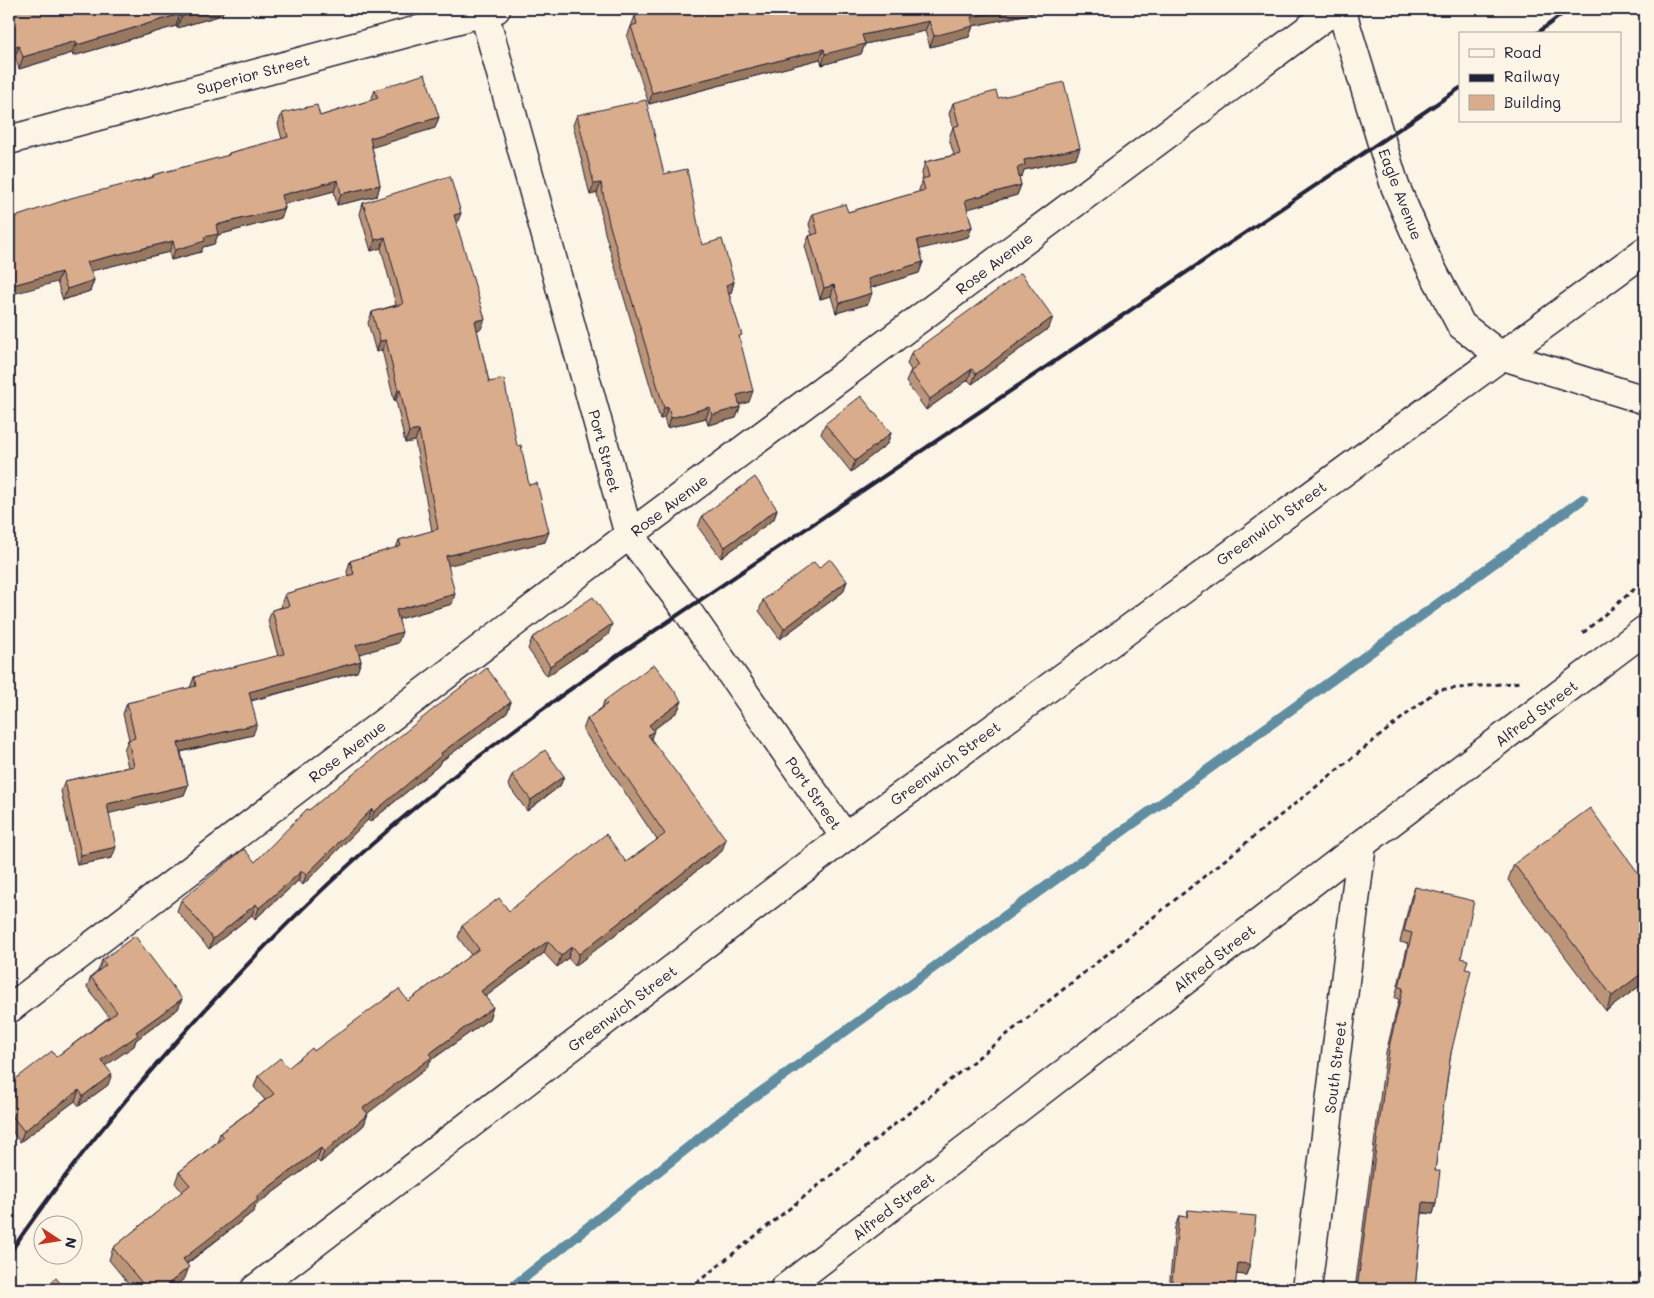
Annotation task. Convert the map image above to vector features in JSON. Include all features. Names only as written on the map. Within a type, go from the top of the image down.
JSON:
[{"type":"street","name":"Rose Avenue","points":[[9,1009],[629,535],[1335,9]]},
{"type":"street","name":"Eagle Avenue","points":[[1341,9],[1395,186],[1427,260],[1461,325],[1500,355]]},
{"type":"street","name":"Port Street","points":[[488,10],[629,535],[686,609],[845,837]]},
{"type":"street","name":"Superior Street","points":[[9,140],[488,10]]},
{"type":"street","name":"Greenwich Street","points":[[255,1289],[845,837],[1500,355],[1645,251]]},
{"type":"street","points":[[1500,355],[1645,400]]},
{"type":"street","name":"Alfred Street","points":[[784,1289],[1362,844],[1645,630]]},
{"type":"street","name":"South Street","points":[[1307,1289],[1362,844]]},
{"type":"path","points":[[1579,637],[1645,580]]},
{"type":"path","points":[[689,1289],[1437,690],[1527,681]]},
{"type":"building","points":[[9,9],[209,9],[181,17],[180,14],[77,45],[76,41],[23,57],[19,46],[9,49]]},
{"type":"building","points":[[658,9],[665,9],[667,15],[692,9],[1007,9],[971,17],[973,26],[934,36],[929,21],[862,35],[865,44],[825,54],[824,49],[652,93],[631,26],[637,24],[635,16]]},
{"type":"building","points":[[425,74],[439,117],[370,138],[380,185],[341,194],[338,180],[282,195],[285,208],[216,225],[218,234],[204,237],[205,241],[175,250],[173,241],[87,262],[94,280],[67,289],[61,272],[9,286],[9,202],[11,202],[15,217],[71,198],[154,177],[153,175],[288,137],[282,113],[317,105],[320,116],[378,98],[375,90]]},
{"type":"building","points":[[1064,82],[1080,148],[1024,160],[1025,165],[1017,168],[1021,185],[965,200],[972,227],[917,240],[923,262],[868,279],[872,293],[840,303],[834,285],[824,288],[809,236],[818,233],[813,214],[845,204],[848,212],[925,190],[922,179],[929,177],[925,162],[960,154],[953,127],[959,125],[953,103],[996,91],[998,98]]},
{"type":"building","points":[[646,100],[664,174],[687,169],[702,245],[722,239],[734,282],[726,285],[742,335],[739,336],[753,391],[737,395],[740,407],[712,415],[710,407],[671,418],[668,407],[664,408],[609,223],[601,183],[594,184],[577,115]]},
{"type":"building","points":[[450,176],[461,213],[454,215],[485,319],[475,321],[489,382],[504,379],[517,446],[521,445],[529,485],[537,483],[549,532],[446,556],[455,594],[396,610],[402,632],[356,645],[361,661],[249,692],[257,724],[178,743],[188,785],[107,804],[116,847],[81,855],[65,781],[134,766],[128,740],[135,738],[127,703],[196,686],[194,677],[284,654],[272,610],[289,606],[285,594],[354,574],[350,561],[401,546],[399,540],[438,529],[419,430],[409,432],[400,389],[398,390],[386,340],[380,341],[372,312],[403,304],[385,237],[375,240],[363,203]]},
{"type":"building","points":[[1021,273],[1053,317],[976,374],[972,369],[930,399],[910,372],[919,365],[911,353]]},
{"type":"building","points":[[861,396],[891,433],[855,461],[825,424]]},
{"type":"building","points":[[755,477],[777,509],[725,547],[702,516]]},
{"type":"building","points":[[830,559],[847,581],[784,629],[763,600],[814,562],[819,568]]},
{"type":"building","points":[[593,597],[612,624],[550,666],[532,638]]},
{"type":"building","points":[[654,664],[682,701],[649,725],[654,731],[648,735],[726,839],[579,954],[572,946],[561,956],[548,941],[481,991],[493,1007],[429,1054],[432,1057],[363,1108],[368,1114],[324,1152],[321,1148],[256,1197],[258,1200],[183,1259],[189,1267],[162,1289],[147,1289],[113,1248],[190,1185],[179,1172],[224,1137],[220,1133],[274,1094],[258,1076],[280,1058],[288,1068],[312,1048],[314,1051],[399,989],[408,1001],[479,949],[462,926],[499,898],[509,911],[606,834],[626,862],[665,834],[587,719],[607,704],[604,701]]},
{"type":"building","points":[[487,668],[511,702],[441,753],[442,755],[374,812],[372,809],[306,875],[302,871],[259,908],[256,904],[213,939],[181,900],[244,849],[255,862],[307,809],[309,810],[452,694]]},
{"type":"building","points":[[545,750],[564,776],[531,800],[512,775]]},
{"type":"building","points":[[1590,808],[1645,882],[1645,971],[1612,996],[1514,864]]},
{"type":"building","points":[[1415,887],[1474,901],[1461,958],[1468,960],[1465,969],[1471,970],[1451,1053],[1435,1171],[1440,1171],[1436,1203],[1423,1202],[1415,1289],[1357,1289],[1390,1043],[1403,988],[1399,987],[1412,933],[1404,931]]},
{"type":"building","points":[[135,936],[182,999],[136,1032],[138,1035],[101,1060],[112,1074],[83,1096],[79,1090],[24,1131],[9,1112],[9,1084],[52,1051],[56,1057],[117,1012],[91,977],[106,965],[102,960]]},
{"type":"building","points":[[1188,1210],[1256,1216],[1250,1264],[1238,1263],[1235,1289],[1171,1289],[1179,1216],[1187,1217]]},
{"type":"building","points":[[56,1278],[65,1289],[42,1289]]},
{"type":"waterway","points":[[510,1289],[725,1118],[1583,499]]},
{"type":"railway","points":[[1539,32],[1569,9]]},
{"type":"railway","points":[[9,1254],[43,1206],[98,1135],[215,998],[311,901],[377,839],[437,789],[514,730],[620,654],[1459,89]]}]
